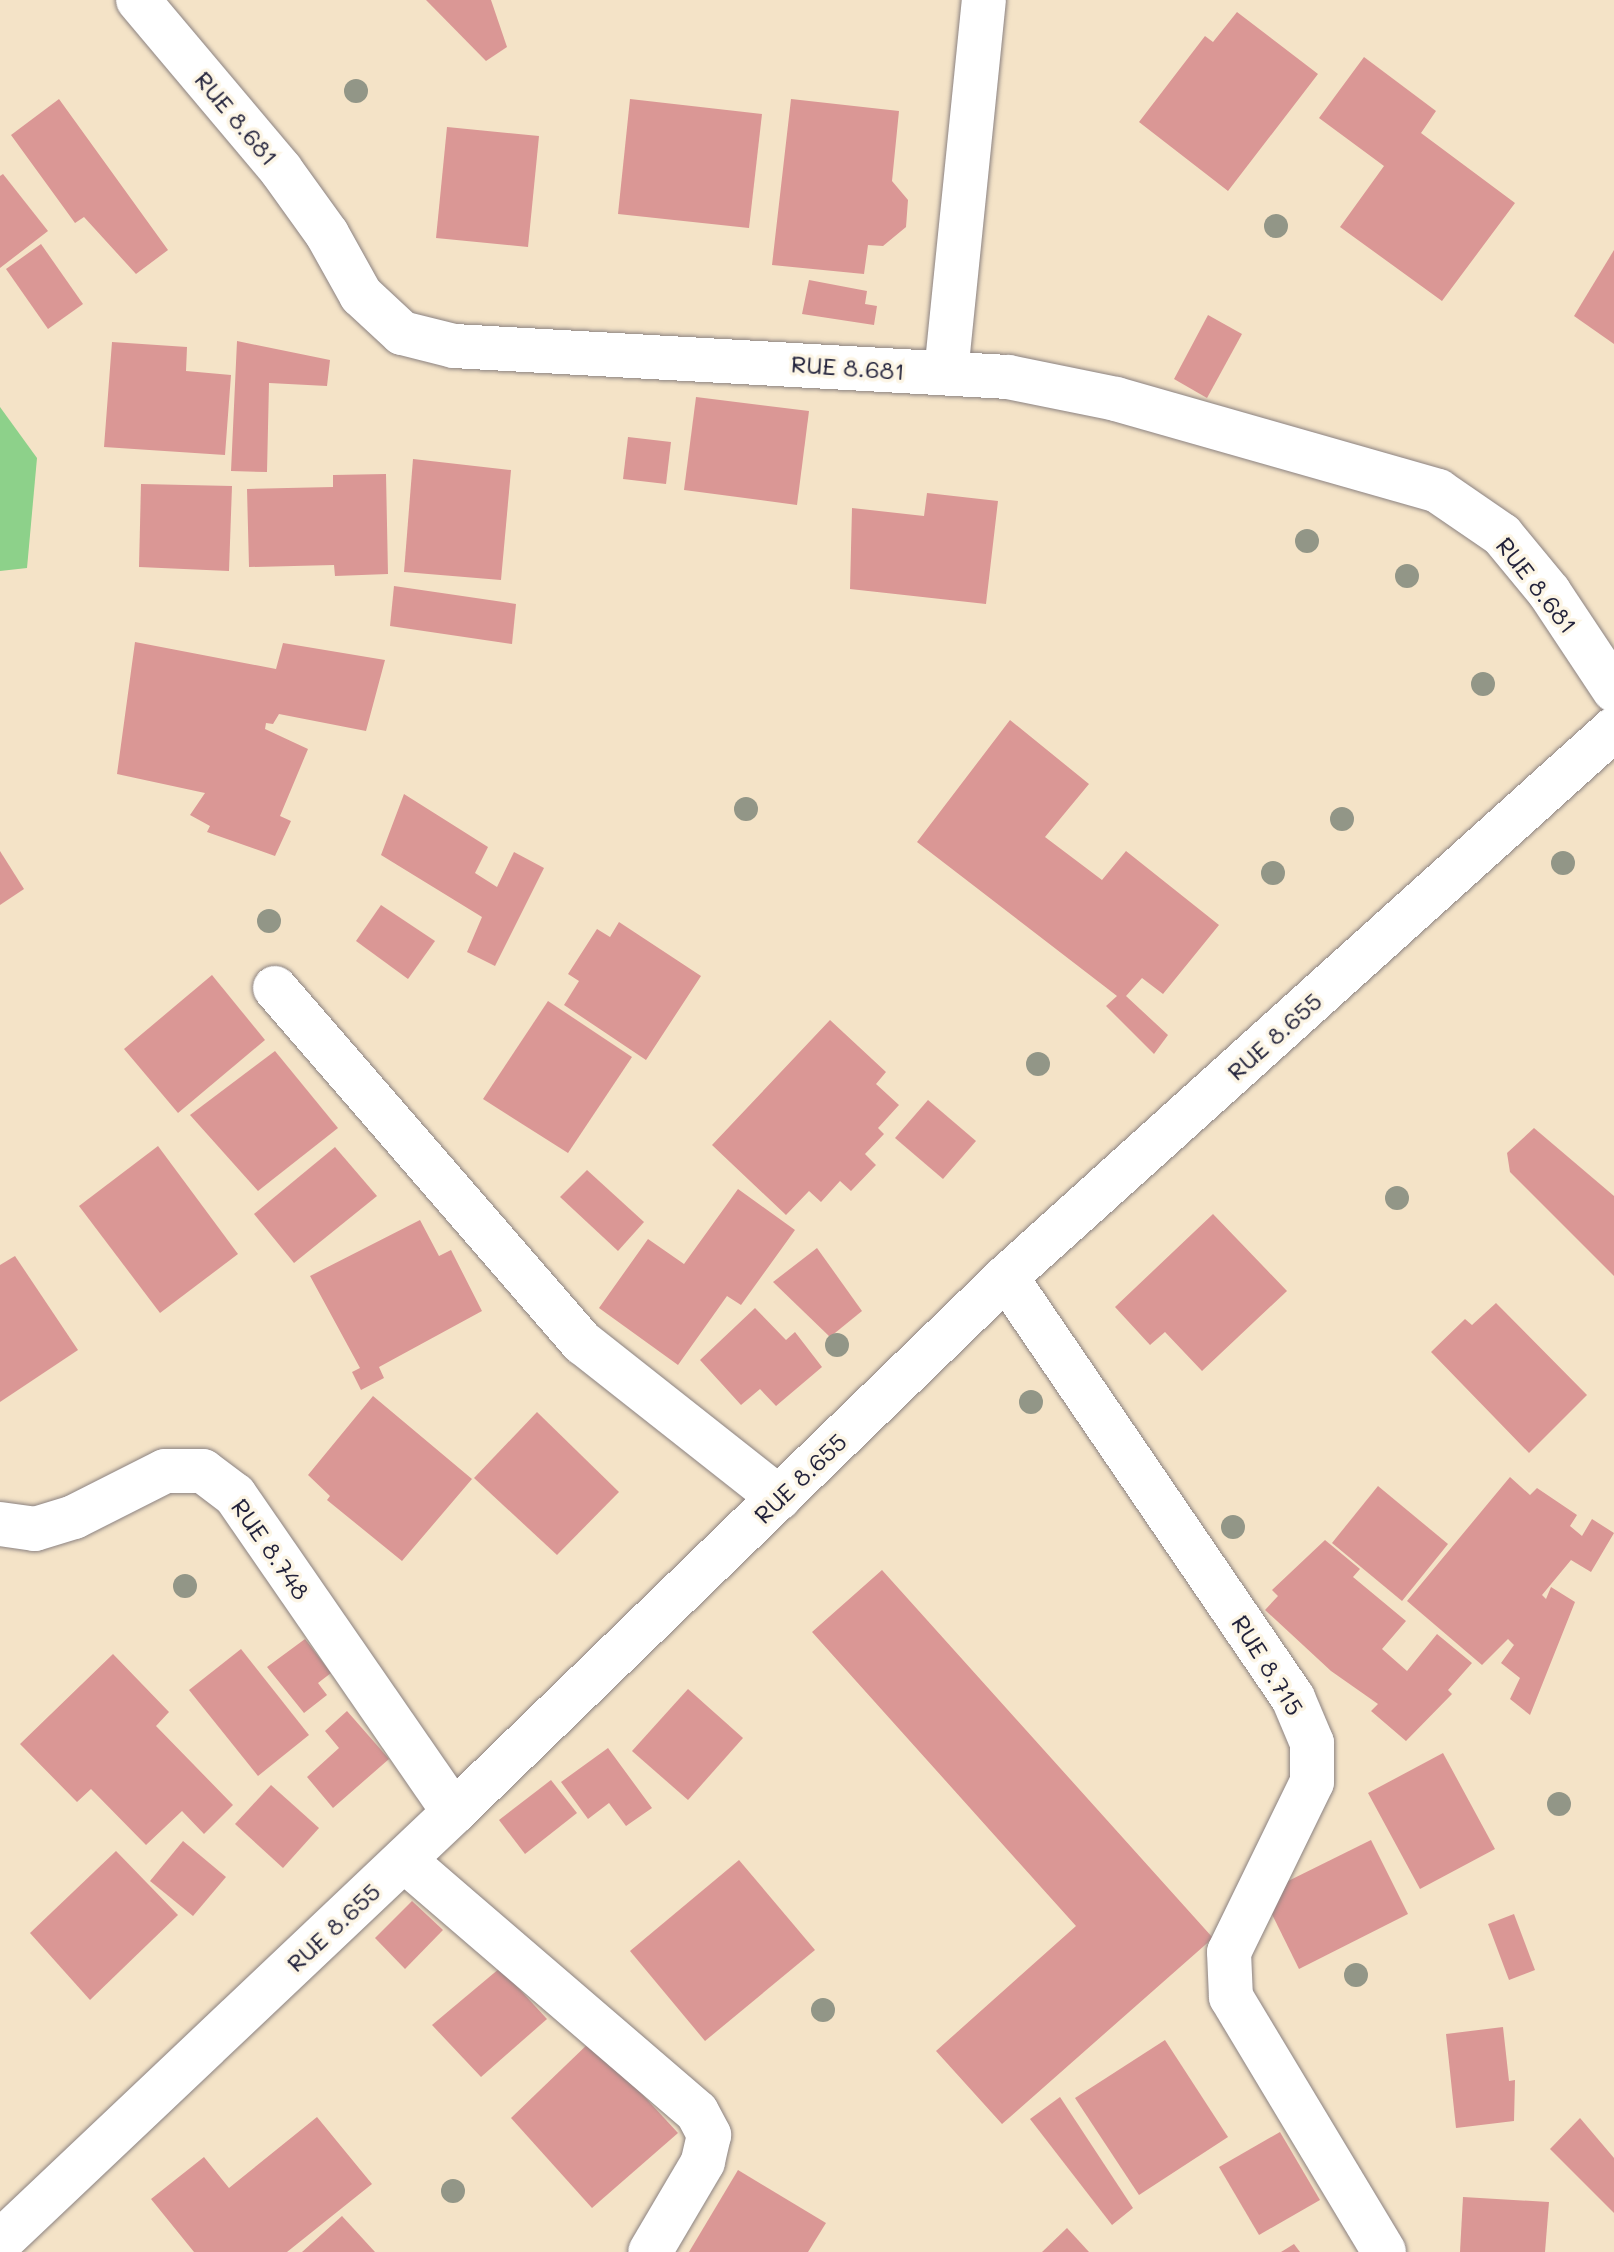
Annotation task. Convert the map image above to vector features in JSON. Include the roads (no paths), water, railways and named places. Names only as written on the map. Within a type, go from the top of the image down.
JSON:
[{"type":"street","name":"RUE 8.681","points":[[138,0],[281,170],[327,234],[361,295],[402,333],[454,346],[1008,377],[1116,399],[1438,491],[1502,535],[1549,592],[1614,690]]},
{"type":"street","points":[[946,373],[984,0]]},
{"type":"street","name":"RUE 8.655","points":[[0,2242],[404,1860],[1006,1277],[1614,729]]},
{"type":"street","points":[[275,988],[583,1343],[779,1498]]},
{"type":"street","name":"RUE 8.715","points":[[1006,1277],[1293,1698],[1312,1743],[1312,1782],[1229,1952],[1231,1997],[1384,2252]]},
{"type":"street","name":"RUE 8.748","points":[[0,1524],[35,1529],[74,1517],[165,1471],[203,1471],[235,1495],[454,1812]]},
{"type":"street","points":[[404,1860],[697,2112],[709,2135],[703,2162],[650,2252]]}]
